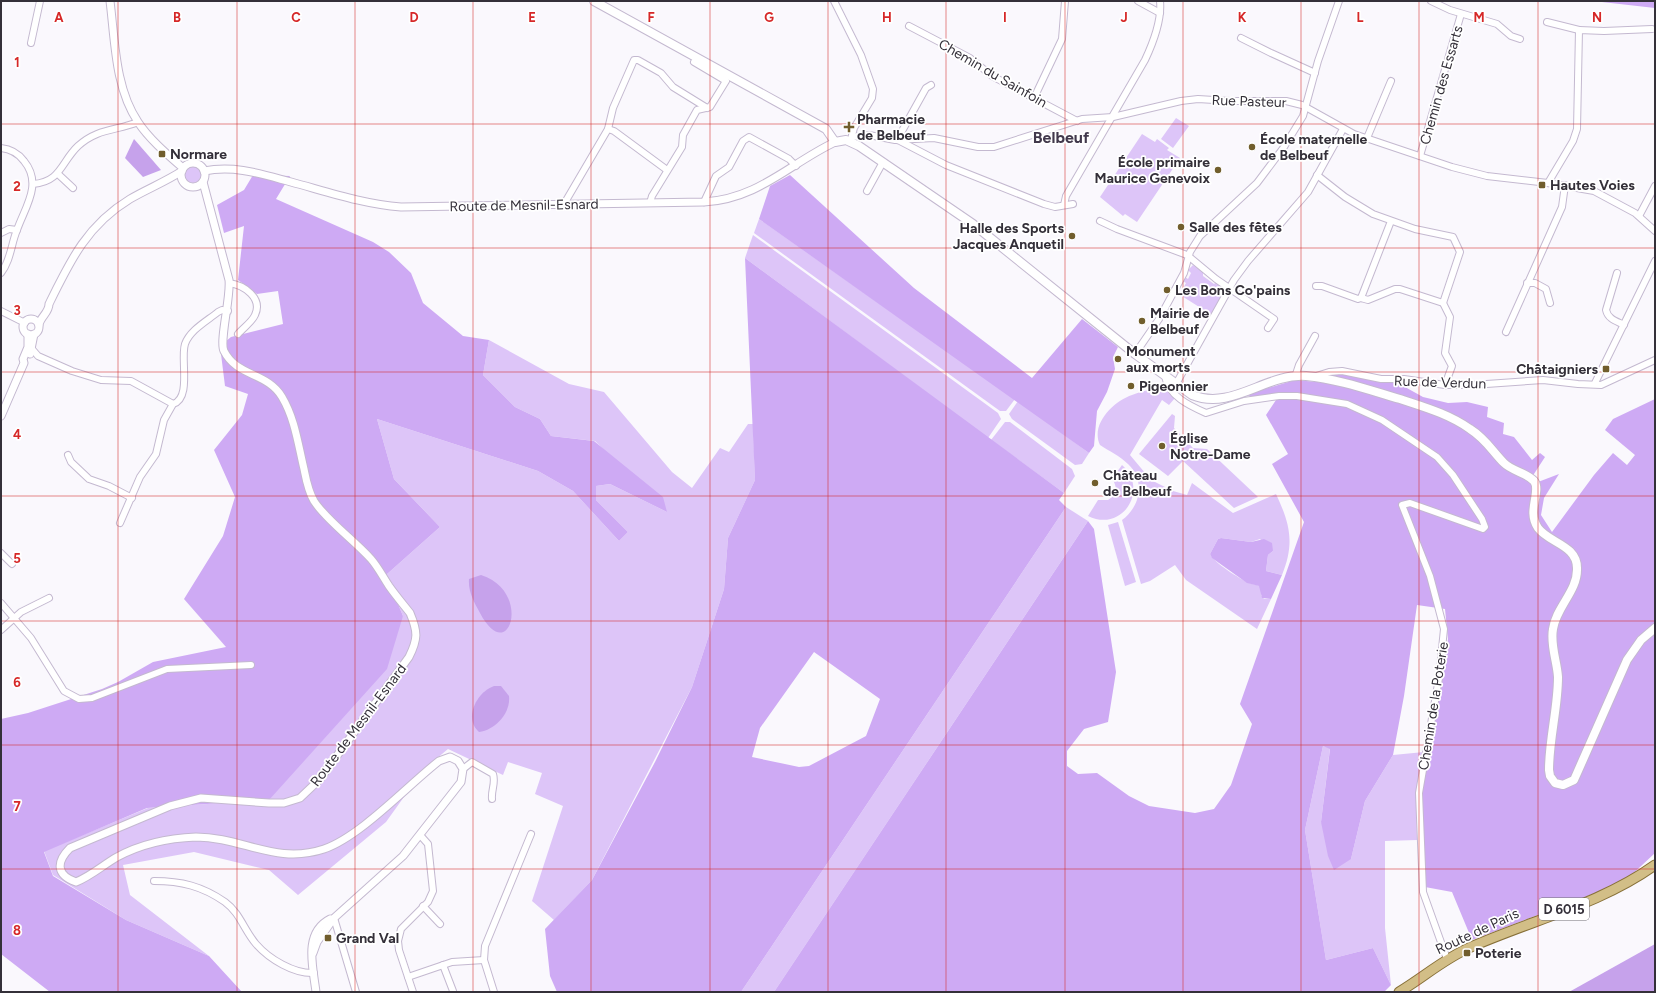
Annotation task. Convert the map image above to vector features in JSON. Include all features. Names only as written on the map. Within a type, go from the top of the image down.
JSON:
[{"type":"main road","points":[[594,1],[826,129],[835,142],[851,139],[978,228],[1136,354],[1192,395],[1202,399],[1217,400],[1295,377],[1311,377],[1366,389],[1454,418],[1486,441],[1505,464],[1533,480],[1536,489],[1532,508],[1534,522],[1543,533],[1571,552],[1577,563],[1574,584],[1556,618],[1552,635],[1558,678],[1549,770],[1550,776],[1555,783],[1563,785],[1569,783],[1577,774],[1604,708],[1627,660],[1641,640],[1655,628]]},
{"type":"main road","name":"Route de Paris","points":[[1400,991],[1447,959],[1503,933],[1618,888],[1655,865]]},
{"type":"street","points":[[31,43],[40,1]]},
{"type":"street","points":[[49,304],[45,306],[34,318],[28,321],[24,330],[31,334],[38,332],[39,322],[49,309],[49,304],[74,255],[102,220],[130,199],[182,173],[189,164],[194,163],[201,166],[205,176],[200,184],[187,186],[182,173],[138,122],[124,91],[119,70],[110,1]]},
{"type":"street","points":[[1034,98],[1062,39],[1065,1]]},
{"type":"street","points":[[1138,1],[1160,13]]},
{"type":"street","points":[[1064,205],[1066,196],[1113,117],[1151,48],[1160,13],[1160,1]]},
{"type":"street","points":[[1136,354],[1163,312],[1184,274],[1189,257],[1200,236],[1265,173],[1303,116],[1315,73],[1339,1]]},
{"type":"street","points":[[1431,1],[1461,14],[1497,24],[1511,36],[1520,39]]},
{"type":"street","points":[[834,2],[861,55],[873,89],[872,98],[854,128],[851,139]]},
{"type":"street","name":"Chemin des Essarts","points":[[1420,156],[1461,14]]},
{"type":"street","points":[[1547,22],[1579,30],[1604,31],[1652,29]]},
{"type":"street","name":"Chemin du Sainfoin","points":[[909,26],[970,58],[992,76],[1077,120]]},
{"type":"street","points":[[1548,183],[1573,141],[1577,129],[1579,30]]},
{"type":"street","points":[[1241,38],[1271,54],[1315,73]]},
{"type":"street","points":[[564,204],[608,129],[613,108],[634,60],[638,60],[661,73],[673,87],[707,108]]},
{"type":"street","points":[[650,203],[652,196],[682,147],[683,135],[697,110],[710,107],[726,81],[694,62]]},
{"type":"street","points":[[1367,138],[1391,81]]},
{"type":"street","points":[[931,85],[926,88],[897,140],[946,165],[1044,204],[1055,207],[1073,204]]},
{"type":"street","name":"Rue Pasteur","points":[[851,139],[869,136],[897,140],[934,138],[978,147],[994,147],[1077,120],[1113,117],[1169,103],[1198,99],[1230,101],[1280,100],[1294,102],[1305,106],[1343,129],[1367,138],[1486,176],[1565,185],[1594,191],[1639,216],[1655,231]]},
{"type":"street","points":[[33,184],[46,181],[58,174],[78,146],[97,132],[128,126],[138,122]]},
{"type":"street","points":[[608,129],[614,131],[667,170]]},
{"type":"street","points":[[1176,384],[1229,288],[1248,261],[1308,192],[1343,129]]},
{"type":"street","points":[[704,202],[716,176],[729,167],[743,141],[749,137],[789,159],[796,166]]},
{"type":"street","name":"Route de Mesnil-Esnard","points":[[204,171],[220,168],[248,170],[364,203],[388,206],[704,202],[718,201],[746,194],[761,187],[835,142]]},
{"type":"street","points":[[1,148],[9,149],[20,155],[31,173],[33,184],[31,198],[17,230],[9,260],[1,273]]},
{"type":"street","points":[[867,190],[883,162]]},
{"type":"street","points":[[58,174],[72,188]]},
{"type":"street","points":[[1317,175],[1359,206],[1391,221],[1415,229],[1448,235],[1455,240],[1460,250],[1443,303]]},
{"type":"street","points":[[120,523],[140,477],[156,454],[164,420],[173,404],[182,397],[184,345],[190,335],[218,312],[228,310],[229,283],[205,192],[200,184]]},
{"type":"street","points":[[1506,332],[1562,207],[1565,185]]},
{"type":"street","points":[[1639,216],[1655,186]]},
{"type":"street","points":[[1100,221],[1189,257],[1229,288],[1274,319],[1268,328]]},
{"type":"street","points":[[1361,298],[1391,221]]},
{"type":"street","points":[[1,233],[9,229],[17,230]]},
{"type":"street","points":[[1595,383],[1655,261]]},
{"type":"street","points":[[1617,273],[1606,310],[1607,315],[1611,319],[1624,325]]},
{"type":"street","points":[[229,283],[239,284],[253,295],[258,307],[255,316],[238,334]]},
{"type":"street","points":[[1527,283],[1535,283],[1546,289],[1550,303]]},
{"type":"street","points":[[1316,286],[1322,286],[1358,299],[1361,298],[1368,300],[1397,288],[1443,303],[1450,316],[1445,353],[1452,366],[1445,384]]},
{"type":"street","name":"Route de Mesnil-Esnard","points":[[228,310],[225,327],[224,350],[236,366],[250,374],[267,380],[281,396],[292,418],[308,487],[314,500],[328,517],[352,538],[372,560],[410,613],[414,622],[417,641],[409,657],[320,779],[300,798],[284,803],[201,798],[170,806],[70,848],[62,857],[59,866],[62,873],[68,879],[76,882],[86,878],[119,856],[136,849],[157,842],[183,838],[213,839],[286,854],[312,852],[326,848],[342,840],[360,828],[443,758],[450,757],[456,759],[463,768]]},
{"type":"street","points":[[1,311],[28,321],[36,321],[39,325]]},
{"type":"street","points":[[1,416],[24,363],[27,362],[32,349],[31,334]]},
{"type":"street","points":[[24,363],[23,359],[31,334]]},
{"type":"street","points":[[1295,377],[1299,365],[1315,336]]},
{"type":"street","points":[[32,349],[38,356],[100,380],[131,381],[173,404]]},
{"type":"street","name":"Rue de Verdun","points":[[1311,377],[1328,372],[1342,371],[1381,379],[1404,379],[1445,384],[1472,385],[1543,380],[1578,384],[1606,384],[1655,360]]},
{"type":"street","name":"Chemin de la Poterie","points":[[1165,376],[1169,387],[1179,398],[1206,413],[1244,401],[1297,396],[1348,404],[1364,411],[1398,430],[1437,457],[1453,475],[1482,519],[1485,527],[1482,529],[1410,503],[1402,505],[1430,576],[1444,629],[1439,678],[1419,793],[1423,892],[1447,959]]},
{"type":"street","points":[[68,455],[71,462],[89,479],[109,486],[132,498]]},
{"type":"street","points":[[1,552],[12,564]]},
{"type":"street","points":[[1,630],[21,612],[47,600]]},
{"type":"street","points":[[1,603],[38,648],[64,691],[79,699],[92,698],[167,669],[251,665]]},
{"type":"street","points":[[316,992],[312,944],[317,929],[334,918],[403,856],[461,782],[463,768],[472,762],[493,774],[495,780],[491,793],[492,799]]},
{"type":"street","points":[[494,992],[484,960],[485,946],[531,834]]},
{"type":"street","points":[[414,992],[399,950],[398,937],[403,926],[432,896],[433,886],[428,844],[420,835]]},
{"type":"street","points":[[154,881],[187,883],[202,889],[225,902],[235,912],[256,944],[267,953],[292,969],[304,973],[314,973]]},
{"type":"street","points":[[423,906],[440,924]]},
{"type":"street","points":[[313,953],[317,942],[334,918]]},
{"type":"street","points":[[334,918],[356,992]]},
{"type":"street","points":[[408,977],[452,962],[484,960]]},
{"type":"street","points":[[443,965],[453,991]]},
{"type":"shaded area","points":[[1593,1],[1655,1],[1655,8]]},
{"type":"shaded area","points":[[1176,118],[1189,126],[1173,148],[1161,139]]},
{"type":"shaded area","points":[[1142,134],[1155,142],[1157,139],[1169,148],[1167,150],[1180,158],[1137,222],[1125,214],[1123,216],[1100,197]]},
{"type":"shaded area","points":[[134,139],[161,170],[143,177],[125,158]]},
{"type":"shaded area","points":[[193,165],[199,168],[202,174],[199,180],[193,183],[187,180],[184,174],[187,168]]},
{"type":"shaded area","points":[[253,175],[290,176],[276,199],[373,242],[389,252],[411,273],[423,303],[463,336],[489,340],[483,375],[515,407],[540,419],[551,436],[594,441],[663,497],[667,512],[610,484],[596,486],[596,500],[628,532],[619,541],[573,491],[538,471],[377,419],[394,479],[440,527],[386,575],[403,616],[387,669],[269,800],[147,808],[44,852],[53,876],[126,920],[209,956],[242,992],[50,992],[1,954],[1,719],[28,713],[102,689],[118,682],[153,662],[226,647],[184,599],[223,536],[235,497],[214,450],[242,415],[248,394],[225,386],[220,346],[231,337],[283,324],[278,291],[257,294],[238,280],[244,226],[224,233],[217,205],[244,190]]},
{"type":"shaded area","points":[[790,175],[914,288],[1032,378],[1082,319],[1118,347],[1113,357],[1115,369],[1107,392],[1097,411],[1094,446],[1089,453],[759,219],[770,186]]},
{"type":"shaded area","points":[[759,219],[1015,399],[1006,411],[1000,411],[754,233]]},
{"type":"shaded area","points":[[753,235],[998,413],[1001,419],[988,438],[745,258]]},
{"type":"shaded area","points":[[745,258],[1064,493],[1059,500],[1066,507],[741,992],[557,992],[550,976],[545,929],[592,880],[655,762],[692,687],[724,589],[728,538],[755,480]],"holes":[[[814,652],[880,699],[866,736],[809,766],[799,767],[752,757],[760,728]]]},
{"type":"shaded area","points":[[1193,265],[1203,272],[1203,276],[1214,284],[1216,282],[1226,288],[1212,315],[1177,293],[1181,292],[1186,283],[1183,281],[1185,277],[1188,279],[1191,273],[1188,270]]},
{"type":"shaded area","points":[[489,340],[569,384],[604,392],[672,472],[692,488],[720,448],[729,452],[748,424],[753,424],[755,480],[728,538],[724,589],[692,687],[592,880],[554,920],[532,901],[563,806],[535,794],[542,773],[508,762],[503,775],[448,749],[424,769],[386,822],[298,895],[269,870],[194,852],[123,865],[130,895],[209,956],[126,920],[53,875],[44,851],[148,808],[269,800],[403,616],[386,575],[440,527],[394,479],[377,419],[538,471],[573,491],[619,541],[628,532],[596,500],[596,486],[610,484],[667,512],[595,441],[551,436],[540,419],[515,407],[483,375]]},
{"type":"shaded area","points":[[1341,373],[1396,382],[1423,397],[1448,403],[1467,402],[1488,407],[1487,417],[1504,423],[1503,434],[1514,437],[1532,460],[1540,453],[1545,457],[1532,477],[1538,482],[1559,474],[1544,498],[1541,515],[1552,532],[1594,475],[1613,453],[1627,465],[1635,455],[1605,430],[1613,419],[1655,399],[1655,853],[1624,882],[1472,940],[1452,892],[1425,887],[1421,792],[1448,639],[1445,609],[1417,605],[1404,696],[1393,755],[1365,801],[1351,859],[1334,870],[1328,856],[1321,822],[1330,749],[1323,746],[1305,830],[1326,960],[1373,948],[1391,985],[1384,992],[774,992],[1088,521],[1094,529],[1116,672],[1108,722],[1084,729],[1067,751],[1067,766],[1078,774],[1097,773],[1129,796],[1149,806],[1195,813],[1214,809],[1231,785],[1252,724],[1240,704],[1304,522],[1272,464],[1288,454],[1266,415],[1280,394],[1251,398],[1248,394],[1295,380],[1329,383],[1332,374]]},
{"type":"shaded area","points":[[1161,386],[1175,398],[1169,405],[1162,400],[1130,455],[1151,480],[1173,491],[1187,495],[1192,483],[1233,513],[1276,494],[1285,515],[1290,543],[1289,553],[1282,575],[1266,571],[1268,555],[1273,551],[1260,539],[1251,542],[1221,538],[1218,539],[1210,554],[1221,566],[1233,574],[1249,583],[1261,587],[1261,595],[1264,599],[1271,599],[1257,629],[1186,580],[1175,565],[1150,581],[1141,584],[1122,520],[1128,515],[1137,501],[1139,486],[1137,478],[1134,471],[1125,461],[1100,445],[1098,429],[1106,414],[1118,402],[1135,394]]},
{"type":"shaded area","points":[[1018,401],[1089,453],[1082,464],[1075,465],[1012,419],[1009,414]]},
{"type":"shaded area","points":[[1172,414],[1175,416],[1174,428],[1193,448],[1207,449],[1258,497],[1234,508],[1183,461],[1168,476],[1139,454]]},
{"type":"shaded area","points":[[1005,422],[1010,422],[1072,469],[1075,476],[1064,493],[991,440]]},
{"type":"shaded area","points":[[1122,465],[1130,475],[1133,486],[1133,497],[1128,506],[1121,514],[1112,519],[1100,520],[1088,516],[1098,500],[1108,500],[1115,493],[1116,488],[1112,479]]},
{"type":"shaded area","points":[[1066,507],[1088,521],[774,992],[741,992]]},
{"type":"shaded area","points":[[1118,522],[1136,582],[1125,586],[1108,525]]},
{"type":"shaded area","points":[[1221,538],[1251,542],[1264,539],[1272,543],[1273,551],[1268,555],[1266,571],[1282,575],[1271,599],[1262,598],[1259,586],[1247,583],[1212,558],[1210,554],[1218,539]]},
{"type":"shaded area","points":[[481,575],[497,583],[507,595],[511,609],[511,621],[507,629],[500,633],[491,628],[480,613],[470,593],[469,579]]},
{"type":"shaded area","points":[[494,686],[501,686],[509,696],[507,709],[501,720],[491,728],[479,732],[474,726],[472,720],[474,706],[482,694]]},
{"type":"shaded area","points":[[1323,746],[1330,748],[1321,822],[1351,859],[1365,801],[1393,755],[1424,752],[1416,792],[1417,840],[1385,841],[1385,928],[1391,985],[1373,948],[1326,960],[1305,830]]},
{"type":"shaded area","points":[[1655,944],[1655,992],[1569,992]]},
{"type":"place","name":"Pharmacie de Belbeuf","points":[[849,127]]},
{"type":"place","name":"École maternelle de Belbeuf","points":[[1252,147]]},
{"type":"place","name":"Normare","points":[[162,154]]},
{"type":"place","name":"École primaire Maurice Genevoix","points":[[1218,170]]},
{"type":"place","name":"Hautes Voies","points":[[1542,185]]},
{"type":"place","name":"Salle des fêtes","points":[[1181,227]]},
{"type":"place","name":"Halle des Sports Jacques Anquetil","points":[[1072,236]]},
{"type":"place","name":"Les Bons Co'pains","points":[[1167,290]]},
{"type":"place","name":"Mairie de Belbeuf","points":[[1142,321]]},
{"type":"place","name":"Monument aux morts","points":[[1118,359]]},
{"type":"place","name":"Châtaigniers","points":[[1606,369]]},
{"type":"place","name":"Pigeonnier","points":[[1131,386]]},
{"type":"place","name":"Église Notre-Dame","points":[[1162,446]]},
{"type":"place","name":"Château de Belbeuf","points":[[1095,483]]},
{"type":"place","name":"Grand Val","points":[[328,938]]},
{"type":"place","name":"Poterie","points":[[1467,953]]},
{"type":"district","name":"Belbeuf","points":[[1061,137]]}]
